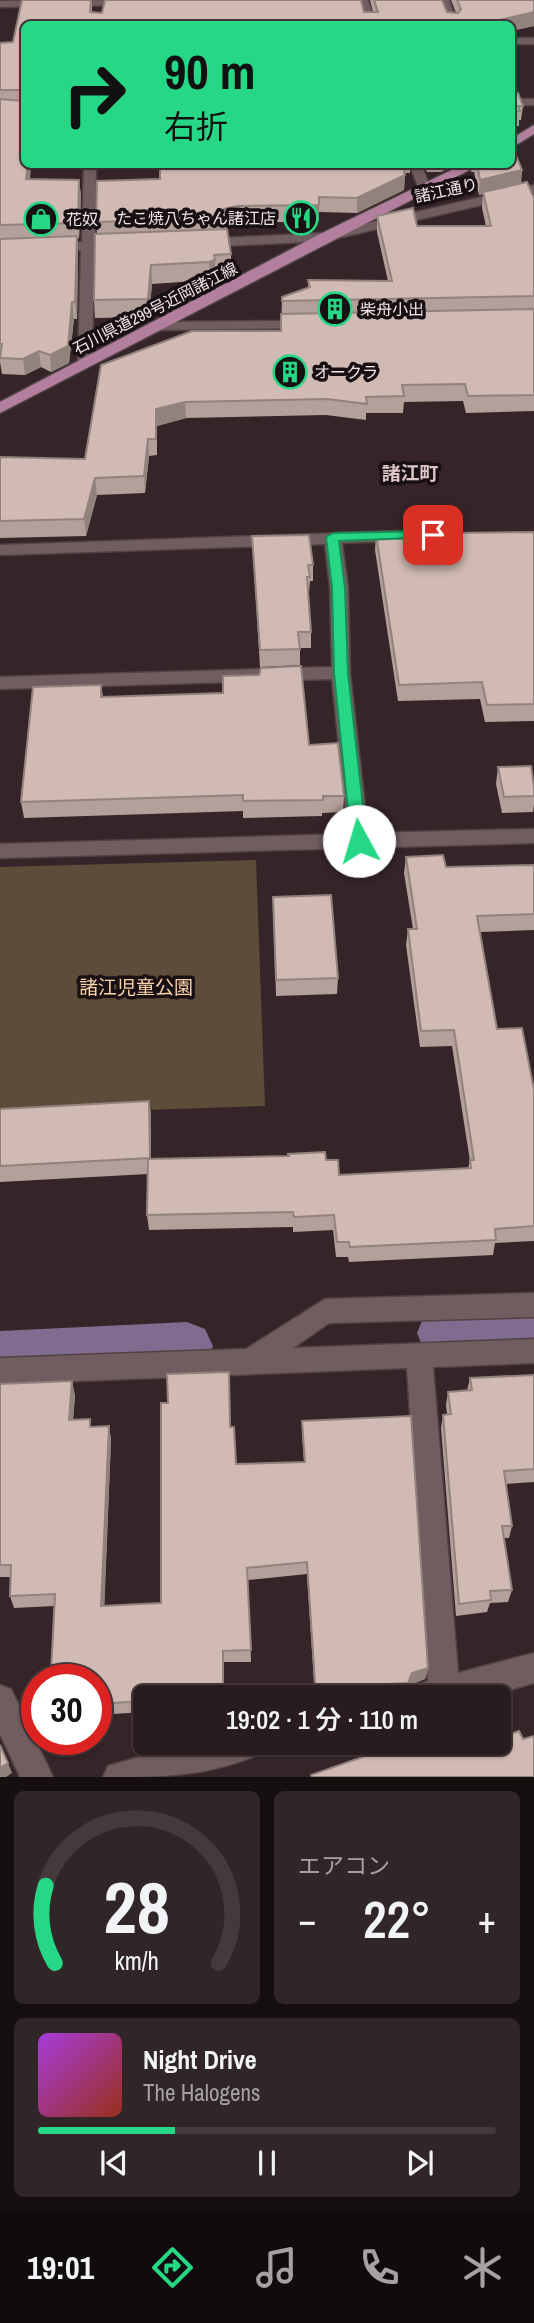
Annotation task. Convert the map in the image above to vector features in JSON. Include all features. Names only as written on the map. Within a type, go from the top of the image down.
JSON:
[{"type":"main road","points":[[515,141],[534,129]]},
{"type":"main road","name":"石川県道299号近岡諸江線","points":[[0,408],[325,237],[467,168]]},
{"type":"street","points":[[363,0],[369,21]]},
{"type":"street","points":[[444,0],[451,21]]},
{"type":"street","points":[[0,4],[99,5],[141,1]]},
{"type":"street","points":[[515,41],[534,41]]},
{"type":"street","points":[[515,102],[534,102]]},
{"type":"street","points":[[85,363],[90,168]]},
{"type":"street","points":[[417,168],[425,190]]},
{"type":"street","name":"諸江通り","points":[[194,243],[325,237],[534,189]]},
{"type":"street","points":[[0,248],[140,245]]},
{"type":"street","points":[[160,326],[321,325]]},
{"type":"street","points":[[0,550],[413,535]]},
{"type":"street","points":[[333,537],[339,588],[341,673],[359,841]]},
{"type":"street","points":[[0,683],[341,673]]},
{"type":"street","points":[[0,851],[534,836]]},
{"type":"street","points":[[253,1360],[325,1311],[534,1304]]},
{"type":"street","points":[[0,1371],[534,1351]]},
{"type":"street","points":[[419,1354],[433,1685]]},
{"type":"street","points":[[470,1685],[534,1668]]},
{"type":"street","points":[[0,1700],[37,1777]]},
{"type":"street","points":[[119,1777],[203,1755]]},
{"type":"green space","name":"諸江児童公園","points":[[256,860],[265,1106],[0,1115],[0,867]]},
{"type":"building","points":[[22,0],[91,0],[90,12],[102,13],[105,0],[361,0],[364,12],[378,12],[374,0],[442,0],[447,12],[458,13],[461,9],[457,0],[534,0],[534,12],[495,21],[21,21],[21,90],[0,90],[0,43],[13,42]]},
{"type":"building","points":[[515,92],[518,93],[523,106],[518,106],[520,111],[515,112]]},
{"type":"building","points":[[0,99],[21,101],[21,168],[27,168],[26,179],[79,180],[78,223],[0,225]]},
{"type":"building","points":[[515,153],[522,170],[480,180],[478,168],[515,168]]},
{"type":"building","points":[[160,168],[404,168],[405,175],[357,198],[319,197],[319,205],[237,206],[224,209],[226,218],[96,222],[97,181],[160,179]]},
{"type":"building","points":[[527,182],[534,198],[534,296],[282,301],[282,297],[310,287],[308,280],[392,281],[377,216],[413,208],[417,226],[491,226],[483,192]]},
{"type":"building","points":[[227,229],[231,254],[214,255],[215,260],[209,262],[151,265],[148,299],[94,300],[95,234]]},
{"type":"building","points":[[77,236],[75,302],[72,302],[68,346],[50,355],[39,351],[23,359],[0,358],[0,239]]},
{"type":"building","points":[[534,309],[534,395],[468,396],[465,384],[402,385],[404,396],[366,397],[367,404],[327,399],[185,402],[156,409],[156,439],[148,439],[144,476],[95,478],[84,519],[0,521],[0,457],[85,459],[101,365],[192,331],[281,331],[281,314]]},
{"type":"building","points":[[533,532],[534,704],[487,705],[482,682],[399,685],[376,534]]},
{"type":"building","points":[[309,535],[313,565],[308,565],[310,577],[307,577],[311,632],[298,632],[300,649],[260,650],[252,536]]},
{"type":"building","points":[[301,666],[309,745],[338,743],[344,796],[323,796],[323,800],[243,801],[243,795],[21,802],[33,687],[101,685],[101,697],[223,693],[223,676],[259,675],[261,668]]},
{"type":"building","points":[[531,766],[534,796],[504,797],[498,767]]},
{"type":"building","points":[[443,855],[446,867],[534,865],[534,914],[477,916],[497,1029],[522,1028],[534,1090],[534,1226],[495,1229],[496,1240],[350,1247],[349,1242],[337,1242],[334,1215],[294,1217],[293,1212],[147,1215],[148,1159],[289,1156],[288,1154],[325,1152],[326,1160],[338,1160],[339,1175],[471,1168],[470,1160],[474,1160],[454,1030],[421,1031],[408,929],[417,929],[406,857]]},
{"type":"building","points":[[331,895],[338,978],[276,980],[273,897]]},
{"type":"building","points":[[149,1101],[150,1158],[0,1166],[0,1109]]},
{"type":"building","points":[[229,1372],[230,1427],[234,1427],[236,1464],[305,1462],[302,1421],[411,1416],[428,1668],[412,1673],[408,1683],[315,1685],[307,1562],[247,1568],[251,1650],[223,1651],[223,1685],[133,1685],[133,1702],[112,1703],[112,1664],[51,1664],[55,1594],[10,1596],[11,1565],[0,1565],[0,1384],[72,1381],[69,1420],[90,1419],[90,1427],[109,1426],[101,1606],[161,1603],[161,1403],[168,1403],[167,1374]]},
{"type":"building","points":[[534,1375],[534,1469],[504,1471],[512,1526],[502,1526],[512,1590],[490,1591],[491,1600],[459,1604],[443,1415],[451,1414],[448,1392],[472,1390],[470,1378]]},
{"type":"building","points":[[519,1731],[523,1739],[534,1736],[534,1777],[311,1775],[368,1755],[511,1755],[511,1734]]},
{"type":"building","points":[[0,1745],[8,1763],[0,1768]]},
{"type":"waterway","points":[[442,1333],[534,1330]]},
{"type":"waterway","points":[[0,1355],[187,1346]]},
{"type":"place","name":"たこ焼八ちゃん諸江店","points":[[301,218]]},
{"type":"place","name":"花奴","points":[[41,219]]},
{"type":"place","name":"柴舟小出","points":[[335,309]]},
{"type":"place","name":"オークラ","points":[[290,372]]},
{"type":"district","name":"諸江町","points":[[410,473]]},
{"type":"route","points":[[359,841],[341,673],[339,588],[333,537],[433,535]]}]
